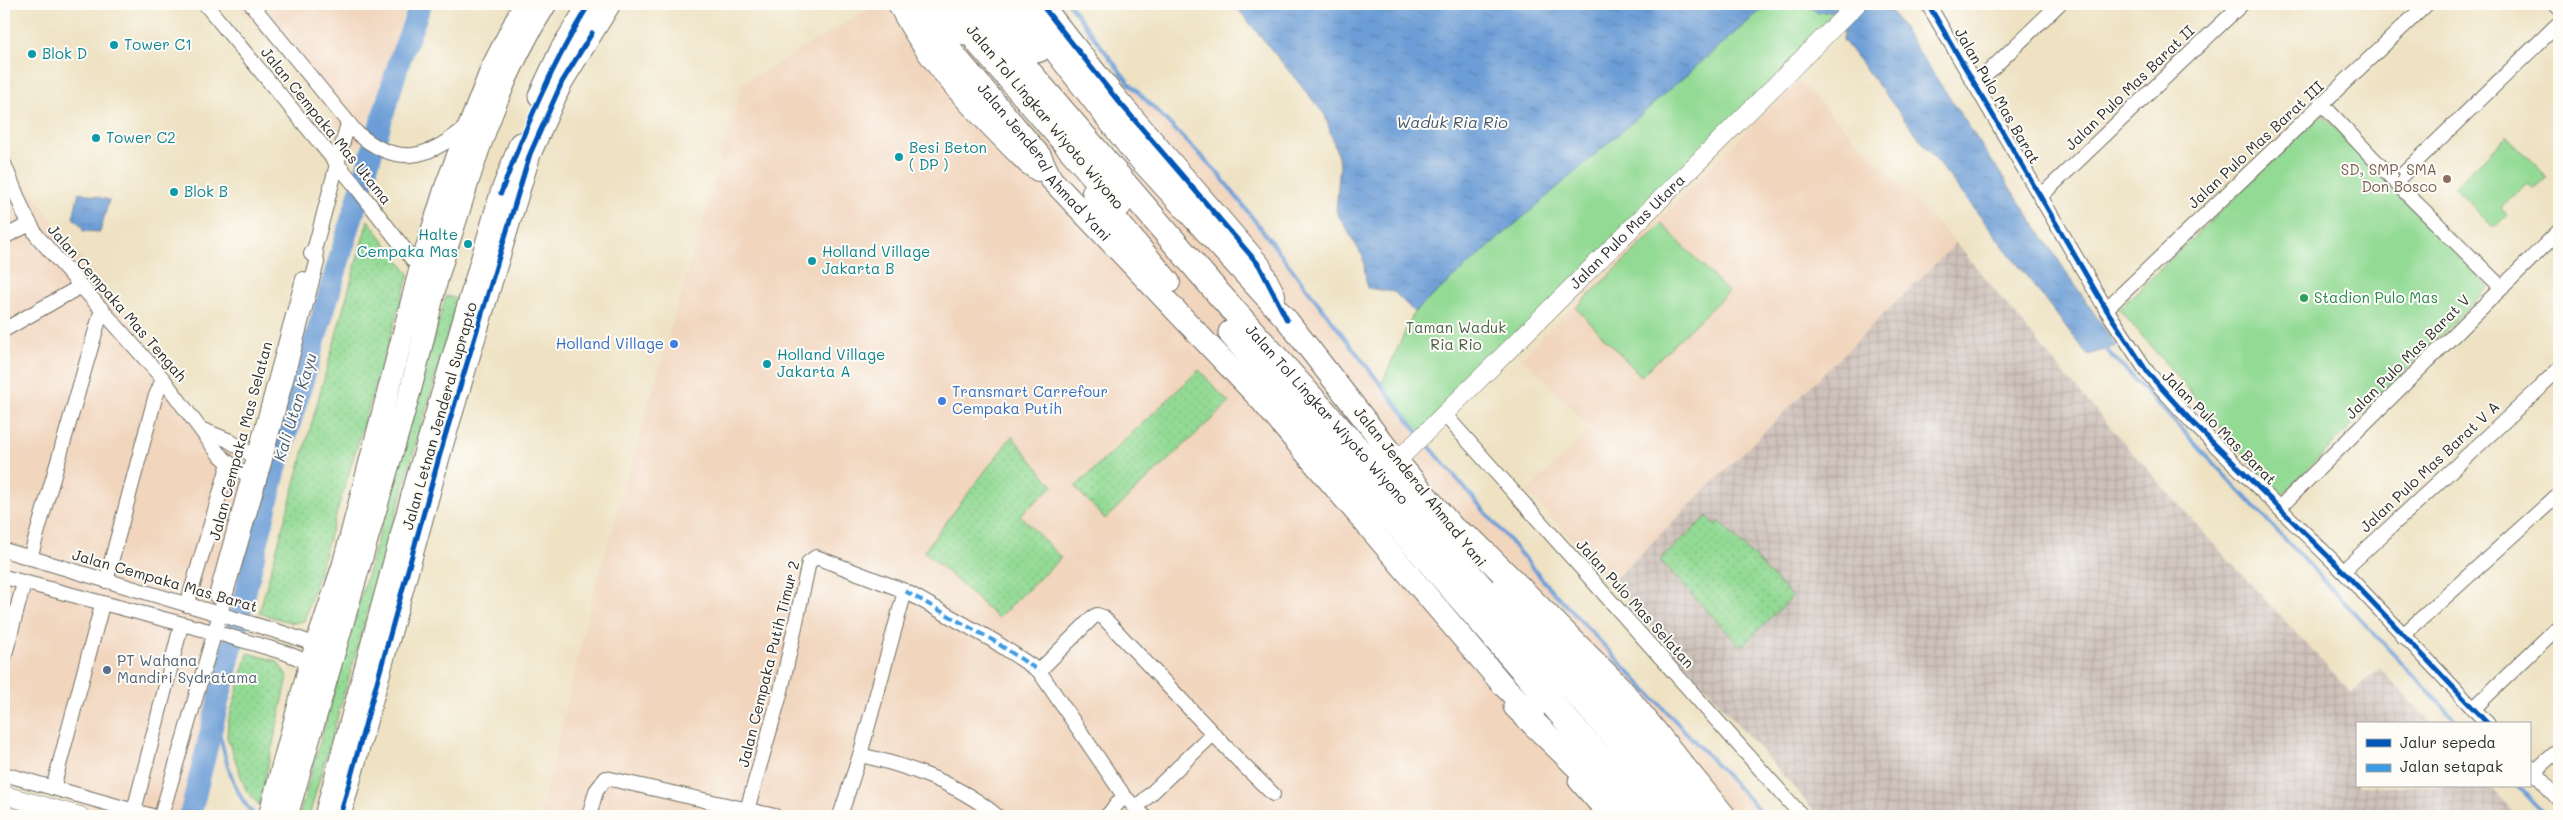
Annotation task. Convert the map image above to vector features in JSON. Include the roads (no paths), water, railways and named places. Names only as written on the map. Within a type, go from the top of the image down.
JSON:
[{"type":"highway","points":[[899,4],[914,34],[955,88],[1028,163],[1051,179]]},
{"type":"highway","name":"Jalan Jenderal Ahmad Yani","points":[[916,4],[956,57],[1040,156],[1051,179],[1180,312],[1278,419],[1512,698],[1636,816]]},
{"type":"highway","name":"Jalan Jenderal Ahmad Yani","points":[[936,4],[1178,293],[1180,312]]},
{"type":"highway","name":"Jalan Tol Lingkar Wiyoto Wiyono","points":[[951,4],[979,43],[1563,716],[1654,816]]},
{"type":"highway","name":"Jalan Tol Lingkar Wiyoto Wiyono","points":[[978,4],[1028,71],[1217,292],[1686,816]]},
{"type":"highway","name":"Jalan Jenderal Ahmad Yani","points":[[995,4],[1287,320],[1402,457],[1467,548],[1710,816]]},
{"type":"highway","name":"Jalan Jenderal Ahmad Yani","points":[[1019,4],[1134,153]]},
{"type":"highway","points":[[1041,4],[1114,96],[1258,265],[1287,320]]},
{"type":"highway","points":[[1457,532],[1473,542],[1607,675],[1723,816]]},
{"type":"highway","points":[[1512,698],[1629,816]]},
{"type":"main road","points":[[278,813],[314,654],[343,565],[420,269],[446,185],[468,125],[492,66],[524,4]]},
{"type":"main road","points":[[278,813],[424,342],[438,279],[472,168],[498,96],[546,4]]},
{"type":"main road","name":"Jalan Letnan Jenderal Suprapto","points":[[325,816],[412,495],[501,193],[531,114],[561,49],[589,4]]},
{"type":"main road","name":"Jalan Letnan Jenderal Suprapto","points":[[340,816],[394,627],[443,443],[530,154],[562,82],[610,4]]},
{"type":"main road","points":[[371,647],[394,627]]},
{"type":"main road","name":"Jalan Jenderal Ahmad Yani","points":[[1512,698],[1534,730],[1609,816]]},
{"type":"street","name":"Jalan Cempaka Mas Utama","points":[[205,4],[339,165],[420,269]]},
{"type":"street","name":"Jalan Cempaka Mas Utama","points":[[251,4],[352,128],[380,150],[402,157],[427,153],[448,142],[468,125]]},
{"type":"street","name":"Jalan Pulo Mas Utara","points":[[1402,457],[1857,4]]},
{"type":"street","name":"Jalan Pulo Mas Barat","points":[[1928,4],[2106,309],[2154,380],[2192,422],[2343,571],[2402,636],[2486,722]]},
{"type":"street","points":[[1976,84],[2059,4]]},
{"type":"street","name":"Jalan Pulo Mas Barat II","points":[[2041,196],[2242,4]]},
{"type":"street","name":"Jalan Pulo Mas Barat III","points":[[2106,309],[2428,4]]},
{"type":"street","points":[[2556,4],[2559,7]]},
{"type":"street","points":[[2395,182],[2559,23]]},
{"type":"street","points":[[2322,105],[2395,182],[2502,288]]},
{"type":"street","name":"Jalan Cempaka Mas Selatan","points":[[161,816],[210,646],[216,634],[215,613],[259,460],[308,259],[316,247],[339,165],[352,128]]},
{"type":"street","name":"Jalan Cempaka Mas Tengah","points":[[4,164],[37,236],[163,379],[218,452],[229,463],[253,480]]},
{"type":"street","points":[[4,237],[30,224]]},
{"type":"street","name":"Jalan Pulo Mas Barat V","points":[[2280,507],[2559,231]]},
{"type":"street","points":[[4,344],[6,329],[81,286]]},
{"type":"street","points":[[30,558],[102,310]]},
{"type":"street","name":"Jalan Pulo Mas Barat V A","points":[[2343,571],[2559,369]]},
{"type":"street","points":[[106,581],[155,398],[163,379]]},
{"type":"street","name":"Jalan Pulo Mas Selatan","points":[[1443,416],[1802,816]]},
{"type":"street","points":[[203,430],[228,440],[259,460]]},
{"type":"street","points":[[187,605],[229,463]]},
{"type":"street","points":[[2402,636],[2559,494]]},
{"type":"street","name":"Jalan Cempaka Mas Barat","points":[[4,550],[263,627],[314,654]]},
{"type":"street","name":"Jalan Cempaka Putih Timur 2","points":[[747,810],[781,691],[809,562],[816,557],[905,591]]},
{"type":"street","points":[[4,577],[181,626],[258,645],[314,654]]},
{"type":"street","points":[[4,658],[24,583]]},
{"type":"street","points":[[843,815],[905,591],[994,641],[1039,671],[1124,796],[1140,812],[1213,734]]},
{"type":"street","points":[[53,788],[102,604]]},
{"type":"street","points":[[1039,671],[1092,617],[1097,615],[1104,617],[1213,734],[1273,794]]},
{"type":"street","points":[[134,811],[181,626]]},
{"type":"street","points":[[2473,709],[2559,626]]},
{"type":"street","points":[[2559,750],[2532,769],[2559,800]]},
{"type":"street","points":[[860,755],[946,784],[971,797],[997,816]]},
{"type":"street","points":[[4,774],[152,816]]},
{"type":"street","points":[[589,816],[596,791],[606,778],[775,816]]},
{"type":"street","points":[[4,795],[80,816]]},
{"type":"street","points":[[1107,816],[1124,796]]},
{"type":"water","name":"Waduk Ria Rio","points":[[1234,4],[1768,4],[1414,312],[1394,292],[1367,288],[1363,257],[1336,211],[1340,163],[1325,115]]},
{"type":"water","points":[[1808,4],[1884,4],[1888,6],[2116,346],[2088,355],[1843,40],[1843,9],[1818,13]]},
{"type":"water","points":[[79,192],[109,200],[100,232],[83,231],[82,226],[73,218]]},
{"type":"waterway","name":"Kali Utan Kayu","points":[[190,816],[275,472],[400,59],[421,4]]},
{"type":"waterway","points":[[1069,4],[1129,83],[1218,173],[1419,434]]},
{"type":"waterway","points":[[2104,347],[2457,722]]},
{"type":"waterway","points":[[1425,441],[1547,585],[1765,816]]},
{"type":"waterway","points":[[215,715],[233,781],[239,794],[255,816]]},
{"type":"waterway","points":[[2520,788],[2546,816]]},
{"type":"place","name":"Tower C1","points":[[114,45]]},
{"type":"place","name":"Blok D","points":[[32,54]]},
{"type":"place","name":"Tower C2","points":[[96,138]]},
{"type":"place","name":"Besi Beton ( DP )","points":[[899,157]]},
{"type":"place","name":"SD, SMP, SMA Don Bosco","points":[[2447,179]]},
{"type":"place","name":"Blok B","points":[[174,192]]},
{"type":"place","name":"Halte Cempaka Mas","points":[[468,244]]},
{"type":"place","name":"Holland Village Jakarta B","points":[[812,261]]},
{"type":"place","name":"Stadion Pulo Mas","points":[[2304,298]]},
{"type":"place","name":"Holland Village","points":[[674,344]]},
{"type":"place","name":"Holland Village Jakarta A","points":[[767,364]]},
{"type":"place","name":"Transmart Carrefour Cempaka Putih","points":[[942,401]]},
{"type":"place","name":"PT Wahana Mandiri Sydratama","points":[[107,670]]},
{"type":"park label","name":"Taman Waduk Ria Rio","points":[[1456,336]]}]
